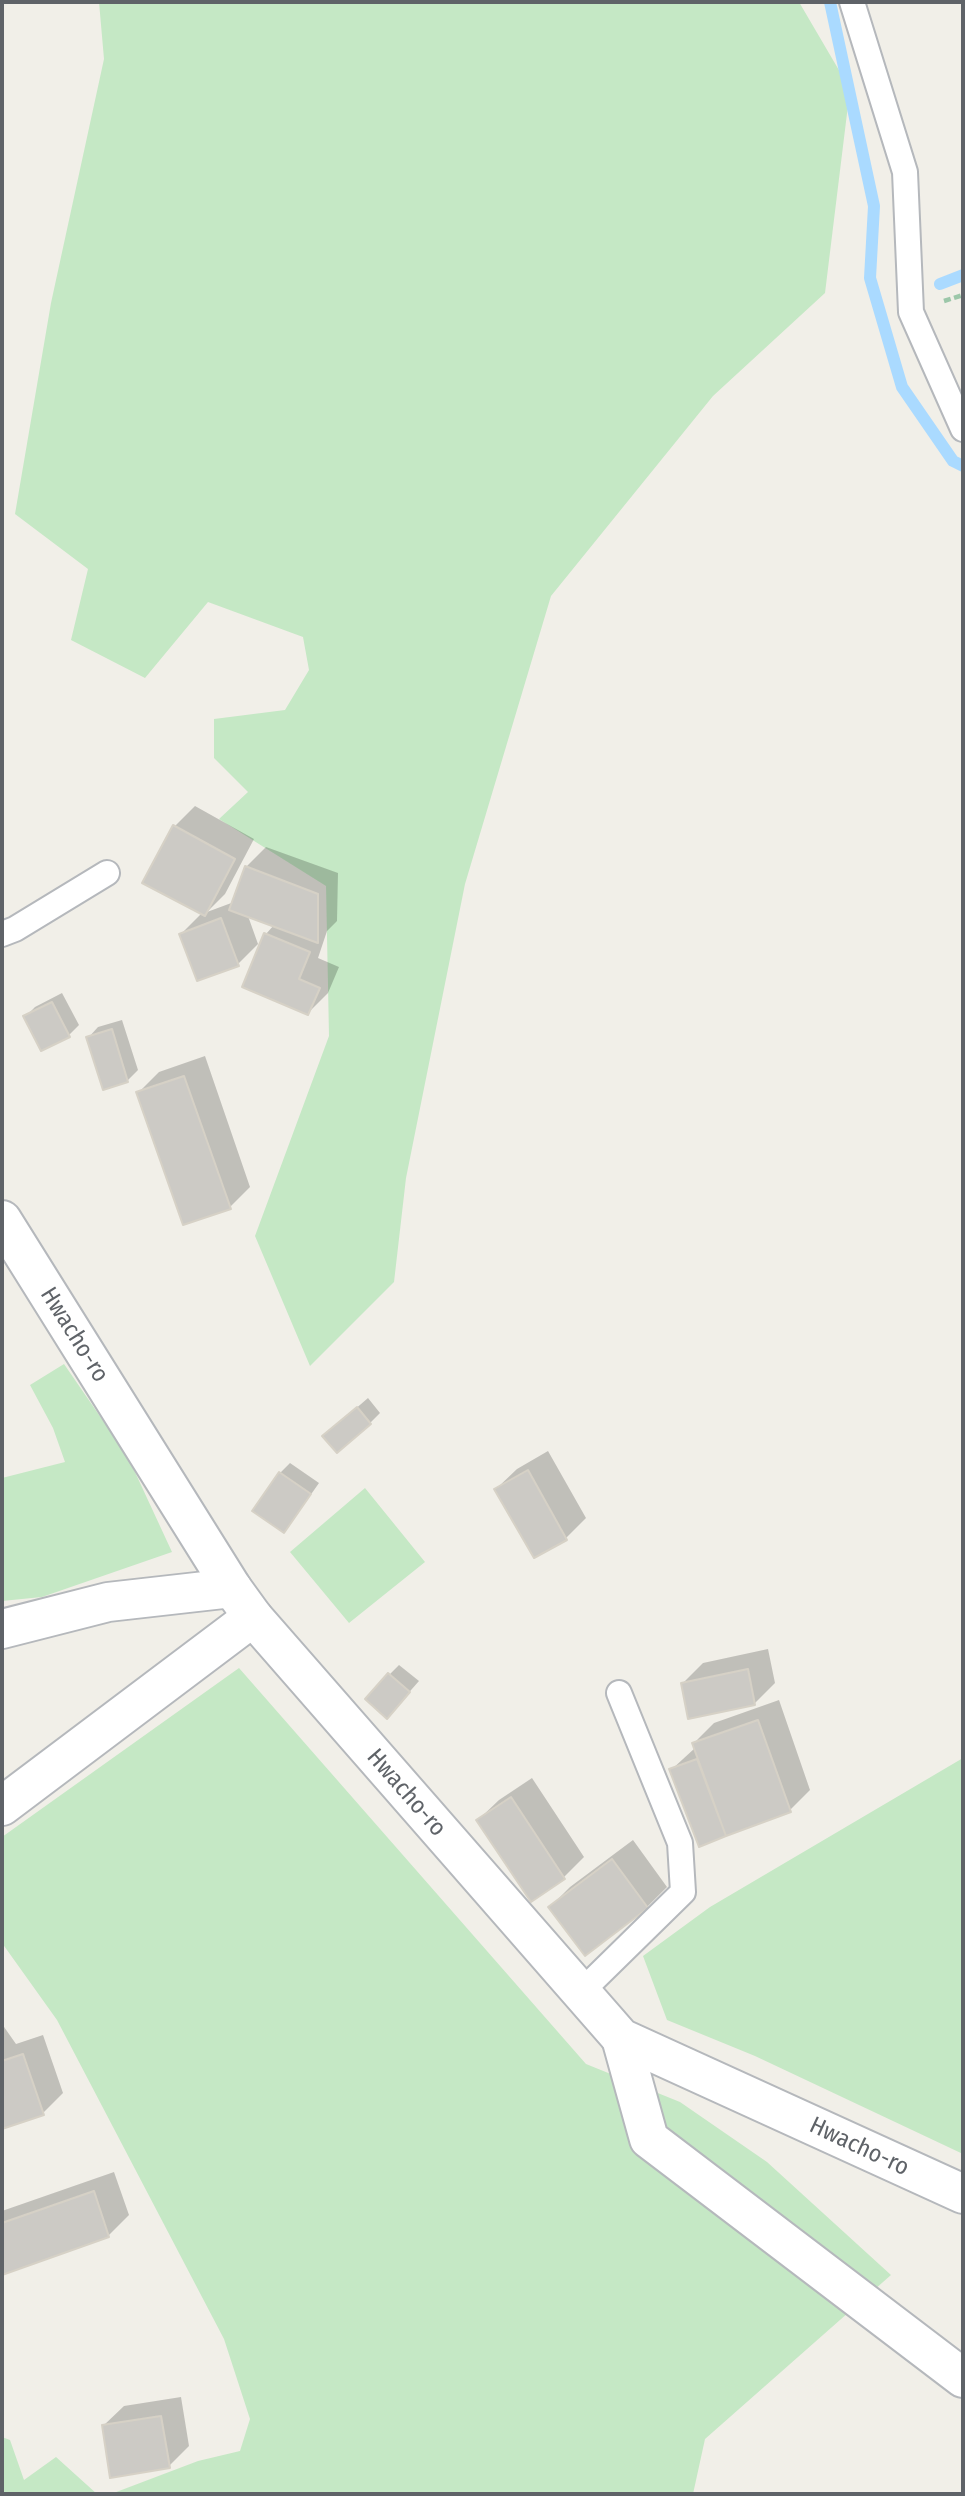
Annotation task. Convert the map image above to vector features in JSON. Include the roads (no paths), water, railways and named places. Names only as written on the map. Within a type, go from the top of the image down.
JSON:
[{"type":"street","name":"Hwacho-ro","points":[[2,1220],[242,1603],[621,2038],[963,2194]]},
{"type":"street","points":[[2,1629],[107,1602],[242,1603]]},
{"type":"street","points":[[2,1806],[242,1603]]},
{"type":"street","points":[[621,2038],[649,2139],[963,2378]]},
{"type":"lane","points":[[852,2],[905,172],[911,312],[963,429]]},
{"type":"lane","points":[[2,934],[15,929],[107,873]]},
{"type":"lane","points":[[581,1992],[682,1892],[680,1843],[619,1693]]},
{"type":"waterway","points":[[830,2],[874,206],[870,278],[902,387],[953,461],[963,466]]},
{"type":"waterway","points":[[940,284],[963,275]]}]
